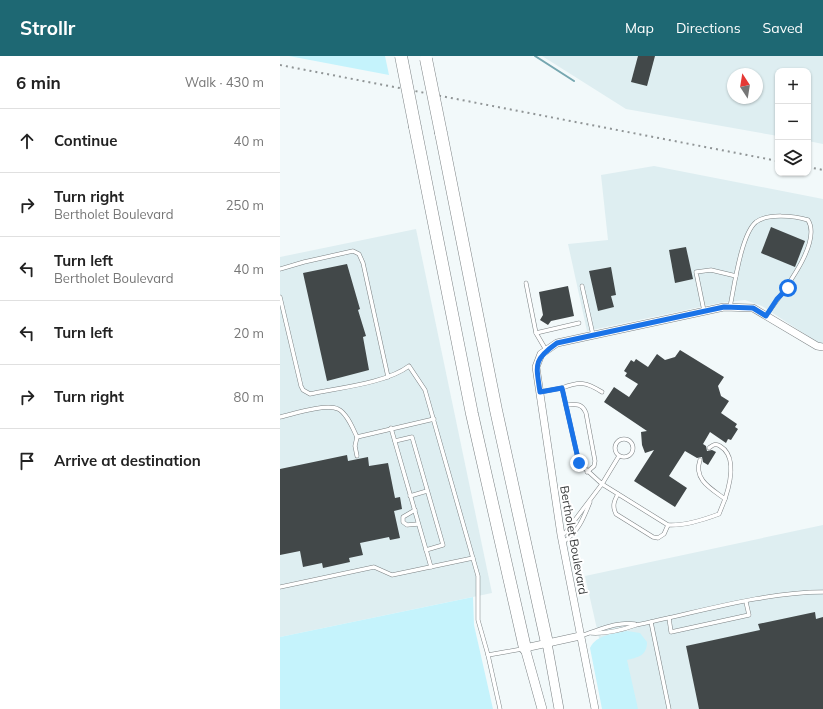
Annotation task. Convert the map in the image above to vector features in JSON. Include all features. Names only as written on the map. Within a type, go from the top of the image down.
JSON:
[{"type":"highway","points":[[401,56],[474,422],[525,648]]},
{"type":"highway","points":[[426,57],[492,396],[547,643]]},
{"type":"main road","points":[[547,643],[559,709]]},
{"type":"main road","points":[[525,648],[542,709]]},
{"type":"street","points":[[546,350],[557,343],[704,311],[730,307],[753,308],[818,346],[823,347]]},
{"type":"street","name":"Bertholet Boulevard","points":[[546,350],[542,354],[536,367],[562,542],[595,709]]},
{"type":"street","points":[[525,648],[580,636]]},
{"type":"lane","points":[[730,307],[745,242],[753,226],[758,221],[767,218],[803,218],[808,220],[812,224],[814,230],[813,238],[801,271],[777,299],[766,316]]},
{"type":"lane","points":[[280,269],[353,251],[359,254],[363,263],[388,377]]},
{"type":"lane","points":[[704,311],[696,272],[711,270],[736,276]]},
{"type":"lane","points":[[526,283],[536,333],[546,350]]},
{"type":"lane","points":[[582,286],[593,335]]},
{"type":"lane","points":[[280,298],[301,386],[306,393],[310,394],[388,377],[399,373],[409,366],[425,390],[478,576],[478,620],[488,655],[500,709]]},
{"type":"lane","points":[[536,333],[580,323]]},
{"type":"lane","points":[[540,392],[580,383],[589,384],[602,392]]},
{"type":"lane","points":[[562,388],[579,463],[602,484],[668,525],[677,526],[719,514],[725,499],[731,463],[729,455],[718,444],[713,444],[709,448]]},
{"type":"lane","points":[[566,405],[579,404],[584,407],[586,413],[595,461],[594,466],[588,472]]},
{"type":"lane","points":[[280,417],[324,408],[339,409],[343,412],[357,437],[355,446],[357,456]]},
{"type":"lane","points":[[357,437],[434,419]]},
{"type":"lane","points":[[391,428],[431,567]]},
{"type":"lane","points":[[395,441],[412,436],[443,545],[426,550]]},
{"type":"lane","points":[[624,438],[630,440],[633,446],[632,452],[625,457],[619,456],[614,449],[616,443],[624,438]]},
{"type":"lane","points":[[561,535],[565,533],[591,499],[619,456]]},
{"type":"lane","points":[[700,460],[698,468],[702,481],[725,499]]},
{"type":"lane","points":[[410,496],[427,491]]},
{"type":"lane","points":[[618,494],[613,503],[613,508],[616,514],[653,537],[658,538],[664,534],[668,525]]},
{"type":"lane","points":[[562,542],[569,539],[582,522],[591,499]]},
{"type":"lane","points":[[415,510],[403,517],[403,522],[407,525],[418,524]]},
{"type":"lane","points":[[280,587],[374,567],[392,576],[473,558]]},
{"type":"lane","points":[[580,636],[601,628],[628,623],[636,624],[651,622],[801,592],[823,592]]},
{"type":"lane","points":[[669,618],[671,632],[749,615],[746,602]]},
{"type":"lane","points":[[651,622],[669,709]]},
{"type":"lane","points":[[488,655],[525,648]]},
{"type":"shaded area","points":[[289,56],[385,56],[389,75]]},
{"type":"shaded area","points":[[542,56],[823,56],[823,144],[811,142],[811,68],[775,68],[775,135],[626,109]]},
{"type":"shaded area","points":[[654,166],[823,199],[823,346],[762,306],[745,300],[719,303],[587,331],[568,244],[608,240],[601,175]]},
{"type":"shaded area","points":[[416,229],[492,593],[280,637],[280,257]]},
{"type":"shaded area","points":[[823,525],[823,709],[615,709],[585,576]]},
{"type":"shaded area","points":[[473,597],[474,625],[493,709],[280,709],[280,637]]},
{"type":"shaded area","points":[[627,631],[640,633],[647,642],[647,647],[644,653],[638,657],[627,660],[638,709],[602,709],[590,648],[593,643],[601,637]]},
{"type":"building","points":[[638,56],[655,56],[647,86],[631,82]]},
{"type":"building","points":[[771,227],[805,241],[795,267],[761,253]]},
{"type":"building","points":[[686,247],[693,279],[675,283],[669,250]]},
{"type":"building","points":[[347,264],[366,336],[363,337],[369,370],[327,381],[303,273]]},
{"type":"building","points":[[611,267],[616,295],[611,296],[614,307],[598,311],[589,271]]},
{"type":"building","points":[[568,286],[574,316],[551,321],[548,325],[540,320],[543,315],[539,292]]},
{"type":"building","points":[[680,350],[724,377],[718,386],[721,396],[729,401],[721,413],[737,424],[735,427],[738,429],[731,440],[728,439],[726,443],[710,432],[703,444],[706,446],[707,451],[712,450],[716,452],[708,465],[703,462],[702,457],[697,458],[685,451],[669,476],[687,488],[675,507],[634,481],[654,450],[645,453],[642,445],[641,432],[647,431],[604,402],[614,387],[629,397],[638,384],[625,376],[627,373],[624,371],[631,360],[634,362],[636,359],[648,367],[657,354],[665,360],[675,357]]},
{"type":"building","points":[[347,455],[348,461],[368,457],[369,466],[388,463],[395,498],[400,497],[402,509],[394,511],[400,538],[390,540],[389,537],[360,543],[363,555],[349,558],[350,562],[323,568],[322,563],[303,567],[300,551],[280,555],[280,469]]},
{"type":"building","points":[[815,612],[816,619],[823,617],[823,709],[699,709],[686,646],[760,630],[758,624]]},
{"type":"waterway","points":[[535,56],[574,81]]},
{"type":"railway","points":[[280,65],[775,160]]},
{"type":"railway","points":[[811,168],[823,170]]},
{"type":"route","points":[[579,463],[562,388],[540,392],[536,367],[542,354],[557,343],[724,307],[753,308],[766,316],[777,299],[788,288]]}]
